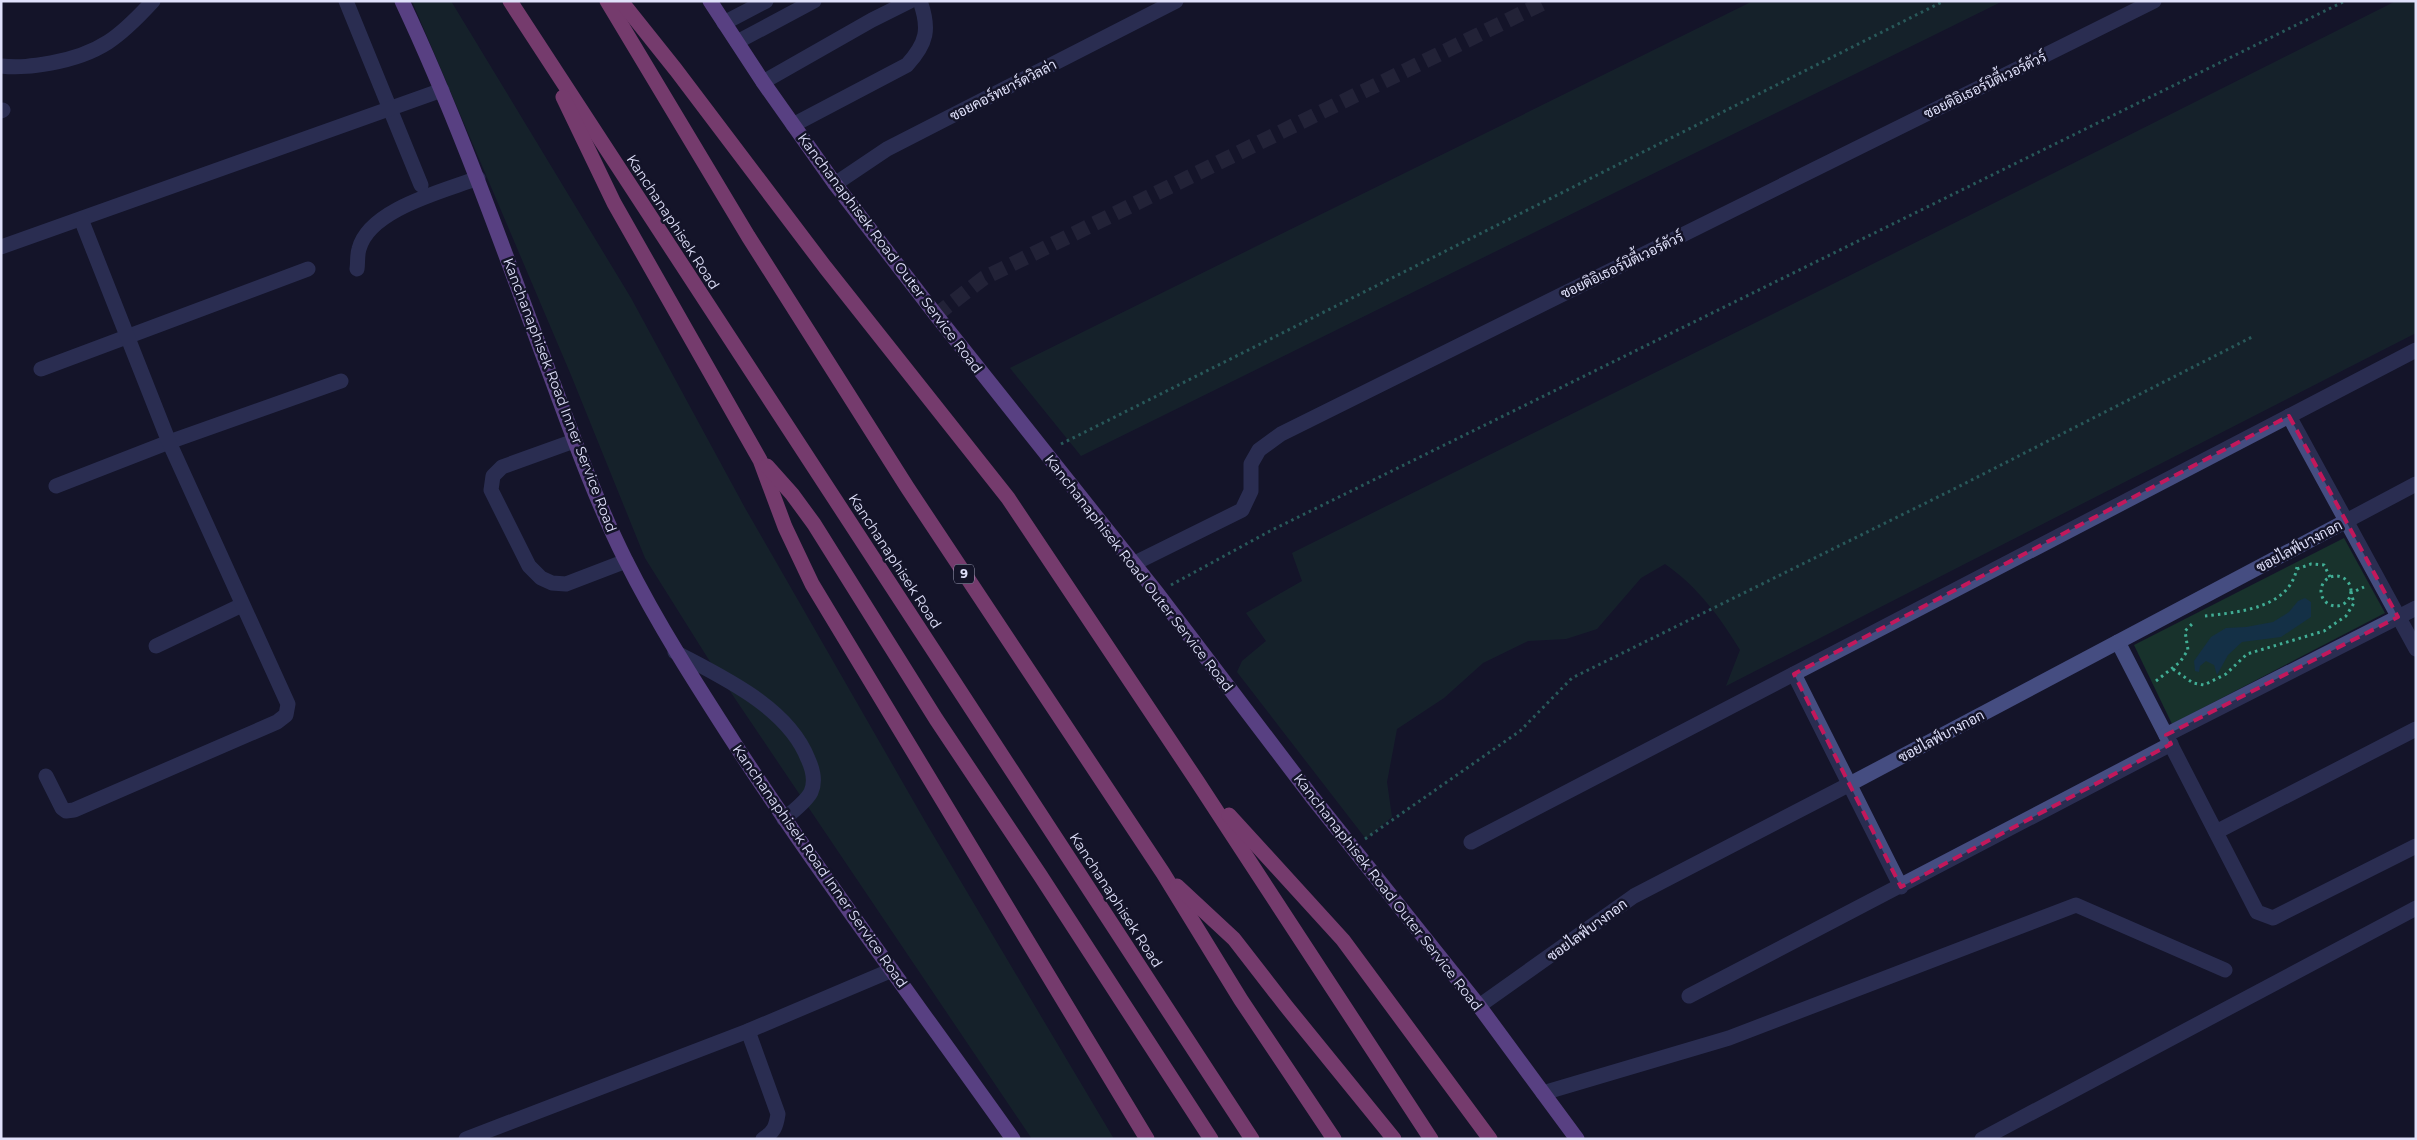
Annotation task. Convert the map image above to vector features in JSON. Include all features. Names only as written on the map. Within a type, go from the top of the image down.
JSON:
[{"type":"highway","name":"Kanchanaphisek Road","points":[[510,1],[1252,1139]]},
{"type":"highway","name":"9","points":[[607,1],[748,236],[907,487],[1163,873],[1241,1000],[1334,1139]]},
{"type":"highway","points":[[621,1],[682,77],[825,267],[1008,498],[1197,780],[1431,1139]]},
{"type":"highway","points":[[537,42],[614,203],[760,460],[785,527],[812,584],[1147,1139]]},
{"type":"highway","points":[[760,460],[792,494],[814,524],[936,719],[1040,875],[1211,1139]]},
{"type":"highway","points":[[1197,780],[1343,940],[1490,1139]]},
{"type":"highway","points":[[1163,873],[1234,939],[1394,1139]]},
{"type":"main road","name":"Kanchanaphisek Road Inner Service Road","points":[[402,1],[442,90],[478,178],[574,441],[626,561],[675,652],[784,819],[1013,1139]]},
{"type":"main road","name":"Kanchanaphisek Road Outer Service Road","points":[[710,1],[763,82],[835,184],[1157,593],[1352,848],[1479,1006],[1577,1139]]},
{"type":"street","points":[[1,66],[20,68],[94,52],[124,31],[153,1]]},
{"type":"street","points":[[346,1],[421,184]]},
{"type":"street","points":[[724,22],[766,1]]},
{"type":"street","points":[[737,42],[814,1]]},
{"type":"street","points":[[763,82],[872,20],[910,1]]},
{"type":"street","points":[[793,125],[907,65],[917,54],[925,38],[927,20],[920,1]]},
{"type":"street","name":"ซอยคอร์ทยาร์ดวิลล่า","points":[[835,184],[887,149],[1176,1]]},
{"type":"street","name":"ซอยดิอิเธอร์นิตี้เวอร์ดัวร์","points":[[1133,564],[1242,510],[1251,491],[1251,464],[1259,450],[1281,434],[2154,1]]},
{"type":"street","points":[[1,247],[442,90]]},
{"type":"street","points":[[357,269],[359,248],[370,230],[380,221],[400,208],[478,178]]},
{"type":"street","points":[[46,776],[62,808],[66,811],[74,810],[277,722],[286,715],[288,704],[169,442],[126,337],[81,218]]},
{"type":"street","points":[[41,369],[308,269]]},
{"type":"street","points":[[1471,842],[2416,350]]},
{"type":"street","points":[[56,486],[169,442],[341,381]]},
{"type":"street","points":[[2289,416],[2416,649]]},
{"type":"street","points":[[574,441],[502,467],[493,476],[491,490],[529,566],[541,578],[566,584],[626,561]]},
{"type":"street","name":"ซอยไลฟ์บางกอก","points":[[1479,1006],[1634,896],[1848,785],[2416,484]]},
{"type":"street","points":[[156,646],[242,605]]},
{"type":"street","points":[[1689,996],[1901,887],[2169,739],[2416,608]]},
{"type":"street","points":[[2118,642],[2258,912],[2274,918],[2416,846]]},
{"type":"street","points":[[675,652],[740,686],[789,727],[802,743],[812,769],[814,781],[810,793],[784,819]]},
{"type":"street","points":[[1794,674],[1848,785],[1901,887]]},
{"type":"street","points":[[2216,832],[2416,729]]},
{"type":"street","points":[[1543,1093],[1729,1038],[2076,906],[2225,970]]},
{"type":"street","points":[[1982,1139],[2416,908]]},
{"type":"street","points":[[466,1139],[748,1031],[892,970]]},
{"type":"street","points":[[748,1031],[778,1114],[776,1126],[772,1133],[763,1139]]},
{"type":"path","points":[[1045,452],[1944,1]]},
{"type":"path","points":[[1157,593],[1279,526],[2345,1]]},
{"type":"path","points":[[1352,848],[1520,731],[1572,678],[1958,487],[2254,336]]},
{"type":"path","points":[[2200,617],[2261,608],[2286,590],[2298,569],[2295,548]]},
{"type":"path","points":[[2298,569],[2311,564],[2324,565],[2330,577]]},
{"type":"path","points":[[2172,669],[2193,683],[2204,685],[2226,674],[2247,654],[2324,631],[2346,616],[2354,603],[2351,592],[2349,582],[2346,578],[2335,575],[2330,577],[2323,583],[2321,592],[2322,597],[2333,606],[2343,604],[2351,592],[2378,580]]},
{"type":"path","points":[[2143,690],[2172,669],[2188,650],[2185,631],[2195,622]]},
{"type":"highlighted area","points":[[2289,416],[2398,617],[2166,735],[2171,744],[1901,887],[1794,674]]},
{"type":"green space","points":[[412,1],[451,1],[631,298],[745,508],[926,823],[1114,1139],[1032,1139],[709,660],[645,558],[571,375]]},
{"type":"green space","points":[[1753,1],[2003,1],[1081,456],[1010,368]]},
{"type":"green space","points":[[2396,1],[2416,1],[2416,333],[1726,686],[1740,650],[1698,592],[1665,564],[1641,578],[1597,629],[1566,639],[1528,641],[1483,663],[1444,698],[1397,729],[1387,782],[1392,817],[1366,839],[1237,672],[1242,661],[1266,641],[1246,613],[1302,581],[1292,553]]},
{"type":"green space","points":[[2344,538],[2385,613],[2172,724],[2134,645]]},
{"type":"water","points":[[2305,598],[2311,602],[2311,617],[2281,637],[2242,642],[2228,655],[2217,675],[2214,665],[2206,661],[2200,666],[2199,672],[2195,671],[2194,661],[2211,637],[2226,628],[2246,627],[2273,622],[2289,612],[2298,601]]},
{"type":"tunnel","points":[[936,315],[984,278],[1547,1]]}]
